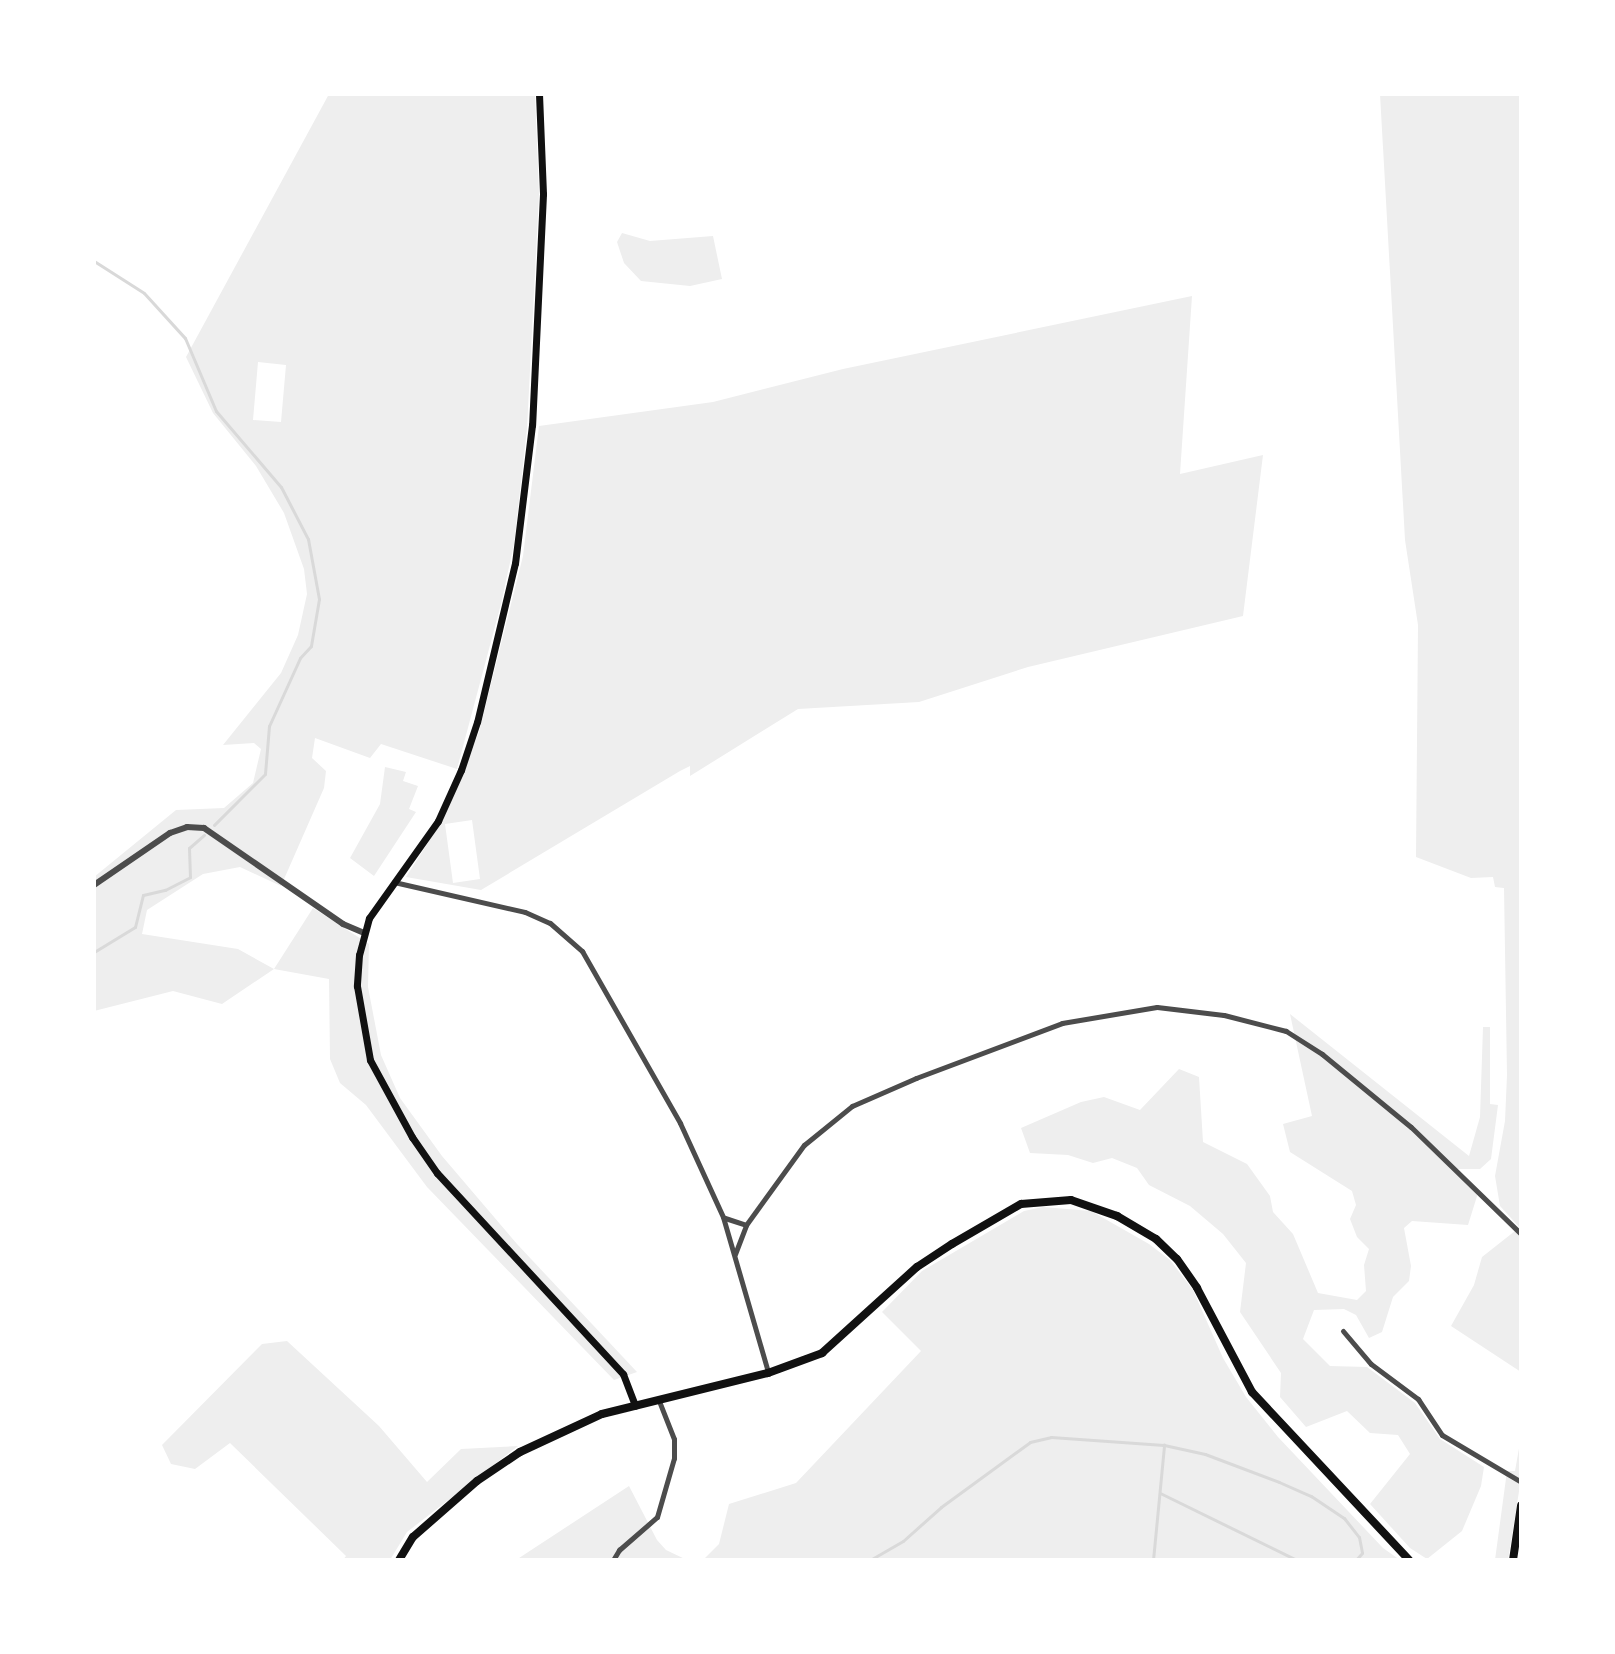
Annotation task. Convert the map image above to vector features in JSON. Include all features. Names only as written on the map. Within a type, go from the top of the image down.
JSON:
[{"type":"main road","points":[[539,94],[543,194],[532,425],[515,563],[477,722],[461,770],[438,821],[375,906],[364,933],[357,970],[361,1019],[370,1060],[392,1104],[437,1173],[623,1374],[635,1406]]},
{"type":"main road","points":[[399,1560],[413,1537],[477,1481],[520,1452],[583,1421],[768,1373],[822,1353],[917,1267],[1021,1204],[1071,1200],[1096,1206],[1156,1239],[1177,1259],[1197,1288],[1252,1392],[1409,1560]]},
{"type":"main road","points":[[1513,1560],[1521,1506]]},
{"type":"street","points":[[94,885],[170,833],[187,827],[204,828],[343,924],[364,933]]},
{"type":"street","points":[[394,882],[525,912],[550,923],[582,951],[680,1123],[723,1217],[768,1373]]},
{"type":"street","points":[[735,1254],[746,1225],[804,1145],[852,1106],[916,1078],[1062,1023],[1157,1007],[1261,1022],[1298,1039],[1322,1054],[1411,1127],[1521,1234]]},
{"type":"street","points":[[723,1217],[746,1225]]},
{"type":"street","points":[[1343,1331],[1371,1364],[1418,1399],[1442,1435],[1521,1482]]},
{"type":"street","points":[[613,1560],[619,1550],[657,1517],[674,1448],[674,1439],[659,1401]]},
{"type":"shaded area","points":[[329,94],[535,94],[539,194],[527,429],[514,544],[457,769],[381,744],[370,758],[315,738],[312,758],[326,771],[324,788],[281,886],[240,867],[203,874],[147,910],[142,934],[238,949],[274,969],[222,1004],[173,991],[94,1011],[94,877],[176,810],[224,808],[253,783],[261,749],[254,743],[223,745],[281,673],[298,635],[307,594],[304,569],[284,513],[256,466],[213,413],[186,357]],"holes":[[[258,362],[286,365],[281,422],[253,420]]]},
{"type":"shaded area","points":[[1380,94],[1521,94],[1521,1229],[1500,1206],[1495,1176],[1505,1121],[1507,1075],[1504,888],[1495,887],[1493,877],[1471,878],[1416,857],[1418,625],[1405,540]]},
{"type":"shaded area","points":[[622,233],[650,241],[713,236],[722,279],[690,286],[641,281],[624,263],[617,242]]},
{"type":"shaded area","points":[[1192,296],[1180,474],[1263,455],[1243,616],[1028,667],[919,702],[798,709],[690,776],[690,766],[680,771],[481,890],[406,877],[442,821],[479,732],[523,556],[539,426],[713,402],[843,369]],"holes":[[[472,820],[480,879],[453,883],[445,824]]]},
{"type":"shaded area","points":[[385,767],[406,772],[403,781],[418,786],[409,809],[416,812],[374,876],[350,858],[380,804]]},
{"type":"shaded area","points":[[313,908],[369,944],[368,987],[381,1055],[400,1098],[442,1156],[517,1244],[637,1372],[614,1380],[427,1187],[366,1105],[340,1083],[330,1059],[329,979],[274,969]]},
{"type":"shaded area","points":[[1290,1014],[1469,1156],[1480,1117],[1483,1027],[1490,1027],[1490,1104],[1498,1105],[1491,1159],[1480,1169],[1450,1169],[1478,1193],[1468,1225],[1412,1221],[1404,1228],[1411,1266],[1409,1281],[1393,1297],[1382,1332],[1369,1338],[1356,1315],[1344,1309],[1314,1310],[1303,1339],[1330,1366],[1367,1367],[1415,1403],[1440,1439],[1484,1467],[1481,1486],[1462,1531],[1427,1559],[1410,1548],[1370,1504],[1410,1454],[1398,1435],[1370,1433],[1347,1411],[1306,1427],[1280,1397],[1281,1373],[1240,1312],[1246,1263],[1223,1234],[1190,1206],[1149,1185],[1137,1168],[1112,1158],[1093,1163],[1068,1155],[1030,1153],[1021,1128],[1081,1102],[1104,1097],[1140,1110],[1179,1069],[1199,1077],[1203,1142],[1247,1164],[1270,1196],[1273,1212],[1293,1234],[1318,1293],[1357,1300],[1366,1291],[1364,1265],[1369,1249],[1357,1237],[1350,1219],[1356,1205],[1352,1191],[1290,1152],[1283,1124],[1312,1116]]},
{"type":"shaded area","points":[[1043,1207],[1091,1211],[1149,1244],[1170,1260],[1193,1290],[1223,1358],[1246,1397],[1278,1437],[1383,1548],[1400,1560],[703,1560],[719,1544],[729,1504],[796,1483],[921,1351],[882,1312],[922,1271],[1024,1211]]},
{"type":"shaded area","points":[[1515,1231],[1521,1238],[1521,1372],[1451,1326],[1474,1285],[1482,1257]]},
{"type":"shaded area","points":[[287,1341],[379,1426],[427,1482],[461,1449],[518,1446],[407,1532],[390,1560],[343,1560],[346,1556],[230,1443],[195,1469],[171,1464],[162,1445],[262,1344]]},
{"type":"shaded area","points":[[1521,1437],[1521,1479],[1508,1560],[1495,1560],[1507,1471],[1515,1471]]},
{"type":"shaded area","points":[[629,1486],[657,1540],[666,1550],[687,1560],[516,1560]]},
{"type":"waterway","points":[[94,261],[144,293],[185,338],[216,411],[281,487],[308,539],[319,599],[311,646],[300,658],[269,726],[265,774],[214,825]]},
{"type":"waterway","points":[[94,952],[135,927],[143,895],[165,890],[190,877],[189,848],[204,835]]},
{"type":"waterway","points":[[870,1560],[903,1541],[941,1507],[1030,1442],[1051,1437],[1164,1445],[1205,1454],[1279,1482],[1311,1496],[1344,1518],[1359,1537],[1362,1553],[1356,1560]]},
{"type":"waterway","points":[[1153,1560],[1164,1445]]},
{"type":"waterway","points":[[1160,1493],[1297,1560]]}]
